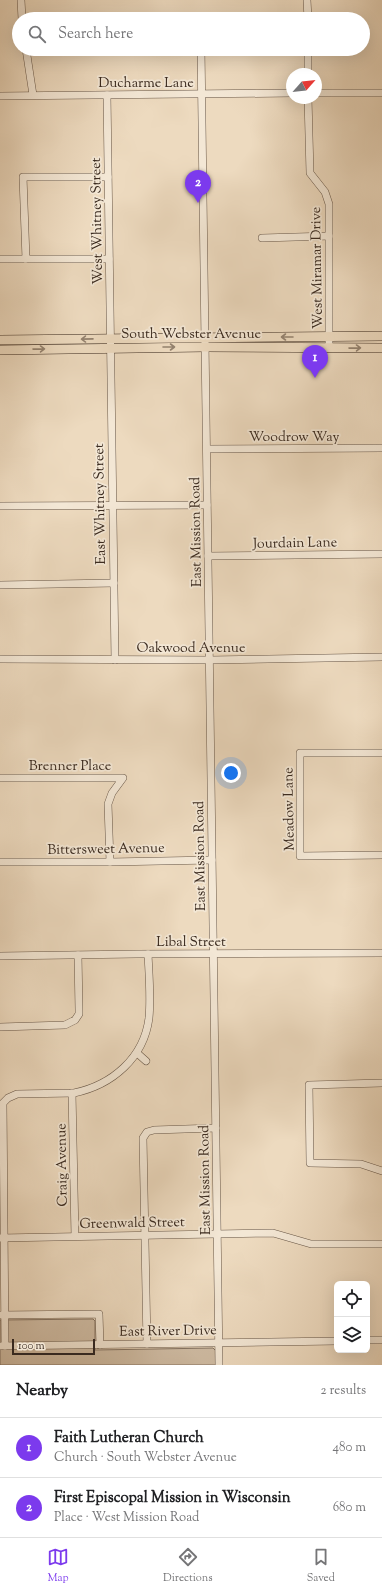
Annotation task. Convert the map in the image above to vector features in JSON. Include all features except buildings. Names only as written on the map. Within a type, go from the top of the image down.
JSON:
[{"type":"main road","name":"South Webster Avenue","points":[[0,340],[110,343],[205,342],[382,336]]},
{"type":"main road","name":"South Webster Avenue","points":[[205,342],[329,348],[382,348]]},
{"type":"main road","name":"South Webster Avenue","points":[[0,350],[110,343]]},
{"type":"street","points":[[21,0],[22,12]]},
{"type":"street","points":[[307,0],[308,12]]},
{"type":"street","points":[[27,56],[33,96]]},
{"type":"street","name":"East Mission Road","points":[[201,56],[220,1365]]},
{"type":"street","points":[[308,56],[308,68]]},
{"type":"street","name":"Ducharme Lane","points":[[0,96],[286,93]]},
{"type":"street","points":[[322,93],[382,93]]},
{"type":"street","name":"West Whitney Street","points":[[107,95],[110,343]]},
{"type":"street","name":"West Miramar Drive","points":[[308,104],[310,173],[325,192],[328,199],[329,348]]},
{"type":"street","points":[[26,259],[23,177],[108,177]]},
{"type":"street","points":[[262,238],[329,236]]},
{"type":"street","points":[[0,259],[109,259]]},
{"type":"street","name":"East Whitney Street","points":[[110,343],[115,660]]},
{"type":"street","name":"Woodrow Way","points":[[206,449],[382,448]]},
{"type":"street","points":[[0,506],[207,505]]},
{"type":"street","name":"Jourdain Lane","points":[[208,556],[382,554]]},
{"type":"street","points":[[0,585],[114,583]]},
{"type":"street","name":"Oakwood Avenue","points":[[0,659],[210,660],[382,657]]},
{"type":"street","name":"Meadow Lane","points":[[382,753],[300,753],[300,856],[382,855]]},
{"type":"street","name":"Brenner Place","points":[[0,778],[123,778],[112,793],[108,804],[110,862]]},
{"type":"street","name":"Bittersweet Avenue","points":[[0,862],[212,860]]},
{"type":"street","name":"Libal Street","points":[[0,956],[382,953]]},
{"type":"street","points":[[2,1346],[3,1103],[8,1098],[16,1094],[72,1093],[91,1088],[112,1078],[126,1066],[137,1052],[145,1034],[148,1019],[148,954]]},
{"type":"street","points":[[0,1027],[65,1025],[75,1020],[79,1014],[78,955]]},
{"type":"street","points":[[137,1052],[146,1061]]},
{"type":"street","points":[[382,1083],[310,1085],[310,1163],[361,1164],[382,1170]]},
{"type":"street","name":"Craig Avenue","points":[[72,1093],[75,1236]]},
{"type":"street","points":[[146,1344],[142,1141],[150,1130],[216,1128]]},
{"type":"street","name":"Greenwald Street","points":[[2,1238],[273,1233],[311,1244],[382,1244]]},
{"type":"street","points":[[2,1315],[99,1314],[100,1345]]},
{"type":"street","points":[[370,1340],[382,1340]]},
{"type":"street","name":"East River Drive","points":[[2,1346],[334,1341]]},
{"type":"shaded area","points":[[93,1319],[95,1321],[95,1350],[213,1348],[216,1351],[216,1365],[0,1365],[0,1320]]},
{"type":"place","name":"First Episcopal Mission in Wisconsin","points":[[198,203]]},
{"type":"place","name":"Faith Lutheran Church","points":[[315,378]]}]
